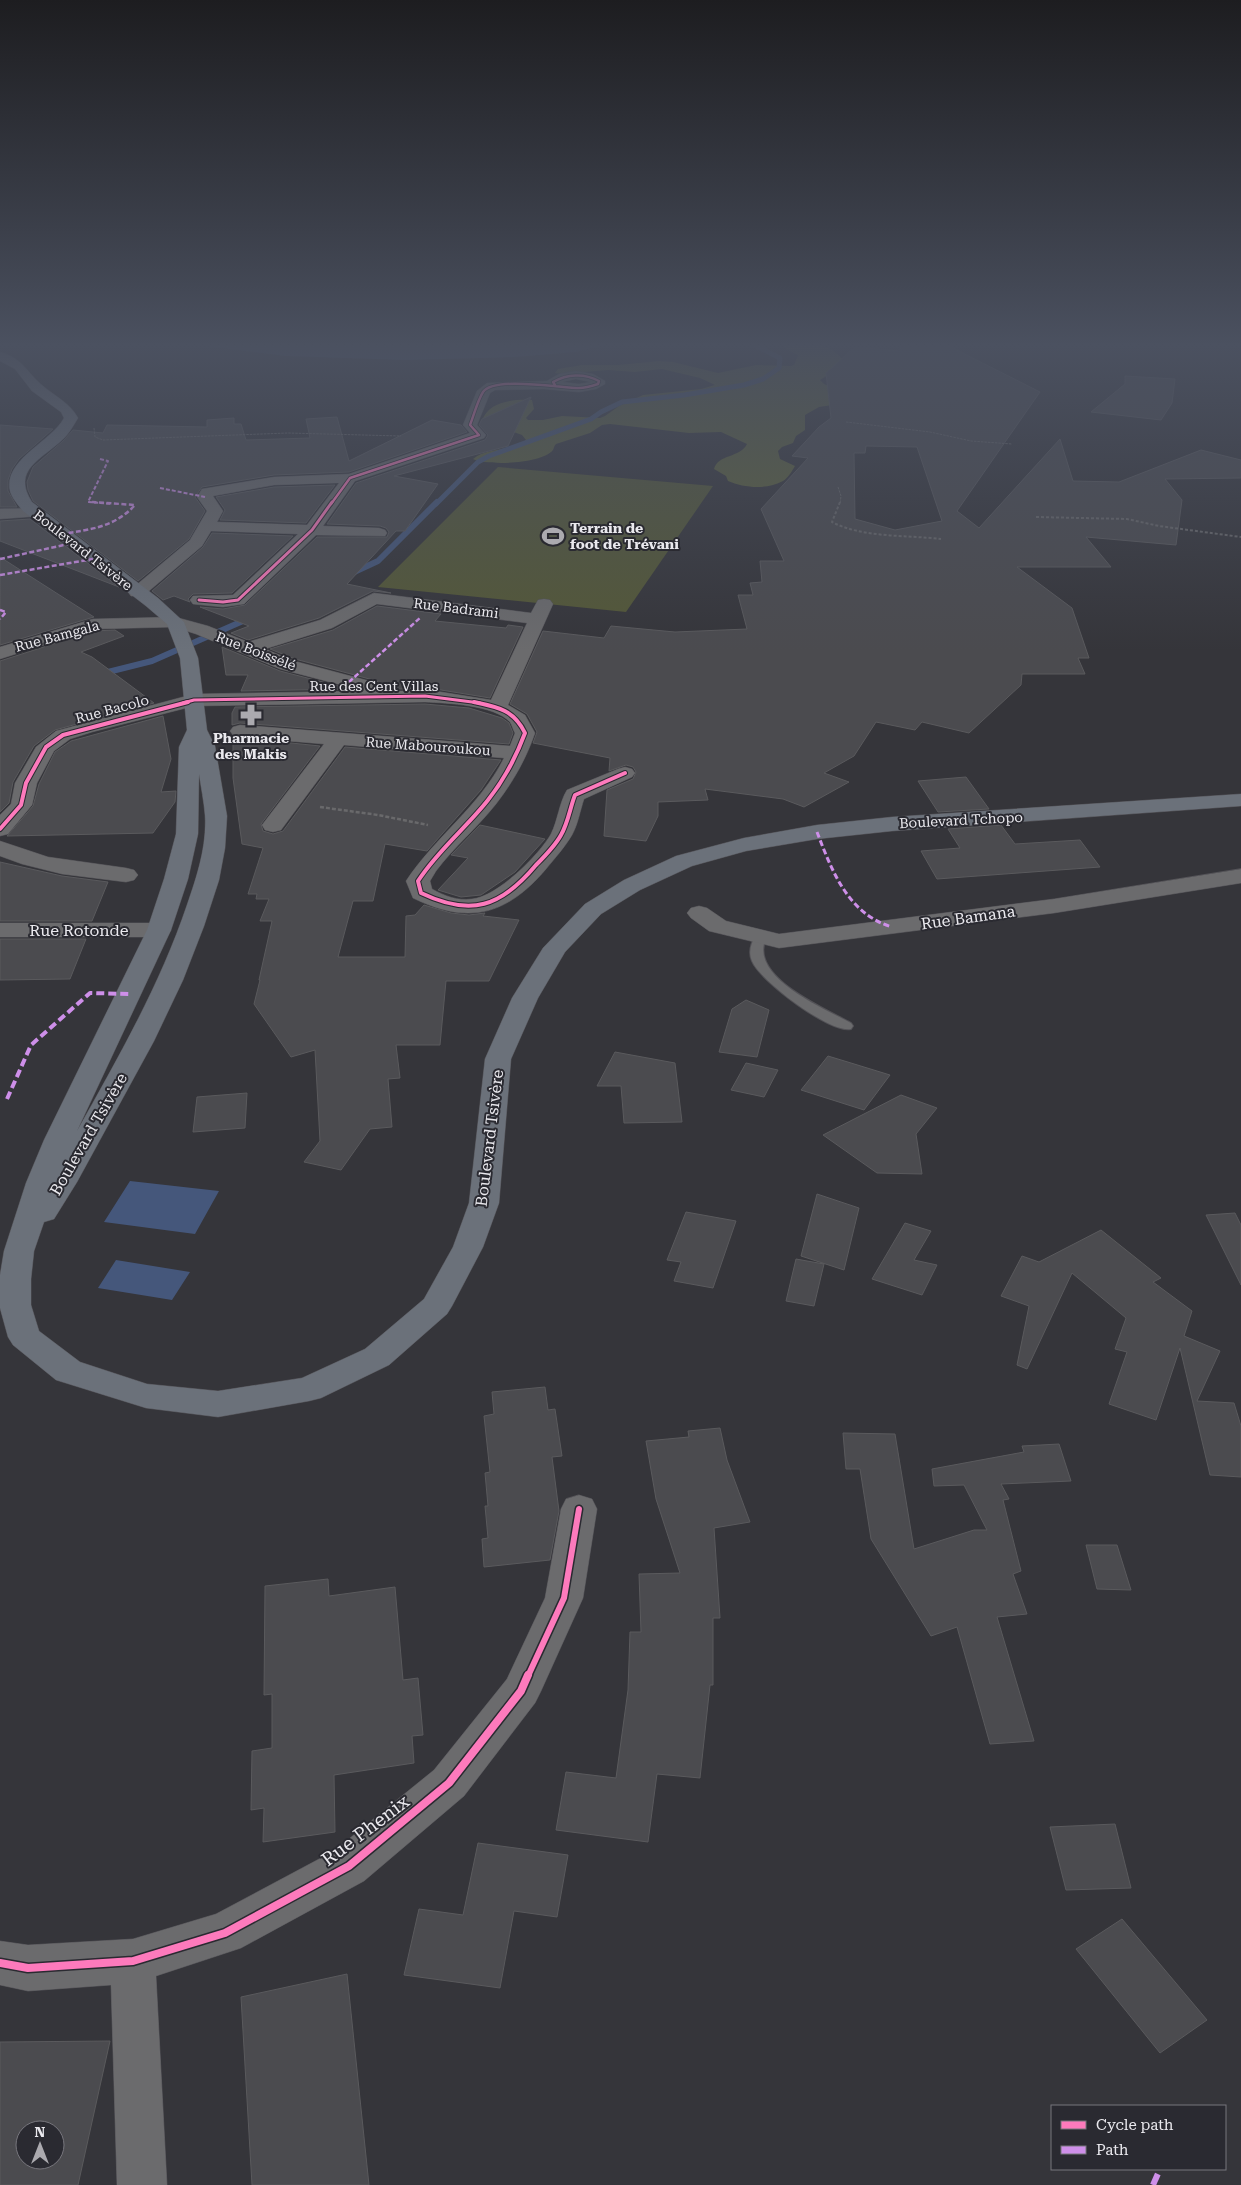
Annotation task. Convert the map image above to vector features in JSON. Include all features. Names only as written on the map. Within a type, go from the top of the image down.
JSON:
[{"type":"main road","name":"Boulevard Tsivère","points":[[18,1250],[66,1174],[141,1040],[161,997],[199,906],[214,848],[216,816],[205,746],[197,730],[189,658],[177,628],[152,602],[28,508],[18,493],[17,485],[21,469],[43,447]]},
{"type":"main road","name":"Boulevard Tsivère","points":[[197,730],[189,746],[187,834],[176,879],[159,930],[58,1140],[18,1250],[15,1279],[15,1305],[24,1337],[68,1371],[146,1396],[218,1404],[267,1398],[309,1389],[376,1357],[436,1306],[468,1247],[484,1203],[498,1059],[525,998],[555,948],[593,909],[632,885],[684,861]]},
{"type":"main road","name":"Boulevard Tchopo","points":[[684,861],[753,844],[817,832],[892,824],[1015,818],[1241,800]]},
{"type":"main road","points":[[159,930],[199,906]]},
{"type":"main road","points":[[159,930],[174,938],[160,972],[161,997]]},
{"type":"street","points":[[137,592],[196,543],[215,511],[205,497],[208,492],[274,481],[350,478],[443,447]]},
{"type":"street","points":[[199,600],[223,602],[238,600],[312,530],[350,478]]},
{"type":"street","points":[[0,514],[34,513]]},
{"type":"street","points":[[207,526],[379,534]]},
{"type":"street","name":"Rue Badrami","points":[[246,649],[326,624],[374,598],[541,612],[496,708]]},
{"type":"street","name":"Rue Bamgala","points":[[4,649],[92,624],[177,628]]},
{"type":"street","name":"Rue Boissélé","points":[[177,628],[202,630],[226,642],[288,665],[332,678],[368,687],[426,696]]},
{"type":"street","name":"Rue des Cent Villas","points":[[194,700],[449,697],[496,708],[517,719],[525,733],[518,753],[497,789],[428,863],[418,881],[421,893],[438,903],[466,907],[484,904],[501,898],[518,886],[561,834],[575,795],[625,773]]},
{"type":"street","name":"Rue Bacolo","points":[[0,829],[21,805],[26,783],[46,747],[63,735],[194,700]]},
{"type":"street","name":"Rue Mabouroukou","points":[[240,731],[518,753]]},
{"type":"street","points":[[273,826],[338,740]]},
{"type":"street","points":[[0,848],[31,860],[65,868],[126,875]]},
{"type":"street","name":"Rue Bamana","points":[[699,913],[718,926],[760,938],[779,941],[1054,906],[1241,876]]},
{"type":"street","name":"Rue Rotonde","points":[[0,930],[159,930]]},
{"type":"street","name":"Rue Phenix","points":[[0,1963],[28,1968],[133,1961],[225,1933],[349,1866],[449,1783],[521,1691],[564,1598],[579,1508]]},
{"type":"street","points":[[133,1961],[142,2185]]},
{"type":"lane","points":[[760,938],[756,949],[760,965],[784,990],[846,1026]]},
{"type":"path","points":[[838,487],[842,492],[832,522],[835,524],[857,530],[941,539]]},
{"type":"path","points":[[1036,517],[1127,518],[1168,527],[1241,537]]},
{"type":"path","points":[[290,802],[460,830]]},
{"type":"green space","points":[[509,447],[554,447],[547,455],[527,461],[490,463],[473,459],[485,453]]},
{"type":"green space","points":[[782,447],[778,451],[780,459],[795,466],[787,478],[770,486],[756,487],[728,481],[726,476],[714,469],[716,464],[744,448]]},
{"type":"green space","name":"Terrain de foot de Trévani","points":[[498,467],[713,486],[626,612],[378,587]]},
{"type":"water","points":[[130,1181],[219,1191],[195,1234],[104,1222]]},
{"type":"water","points":[[116,1260],[190,1272],[172,1300],[98,1288]]},
{"type":"building","points":[[0,447],[33,447],[19,459],[12,469],[8,480],[8,491],[17,507],[0,507]]},
{"type":"building","points":[[56,447],[345,447],[349,461],[377,447],[423,447],[349,472],[274,475],[202,487],[195,497],[205,511],[189,539],[138,581],[33,501],[27,482],[33,467]]},
{"type":"building","points":[[464,447],[504,447],[394,476],[438,484],[405,531],[396,531],[347,584],[391,593],[373,591],[319,618],[248,640],[231,633],[249,626],[200,607],[223,609],[245,605],[317,537],[387,537],[389,532],[386,528],[380,526],[327,524],[356,483]]},
{"type":"building","points":[[800,447],[866,447],[865,453],[854,453],[855,519],[895,530],[942,521],[917,447],[915,447],[1002,447],[957,511],[979,528],[1053,447],[1062,447],[1073,481],[1119,482],[1201,450],[1241,460],[1241,478],[1165,479],[1182,500],[1176,545],[1086,537],[1111,567],[1017,567],[1072,608],[1089,658],[1078,658],[1085,674],[1022,674],[1021,685],[969,733],[922,722],[915,730],[876,722],[854,756],[824,773],[849,782],[804,807],[783,799],[705,789],[708,800],[658,802],[658,816],[646,841],[604,836],[607,790],[633,779],[636,772],[633,767],[626,765],[609,771],[610,758],[533,743],[537,732],[527,714],[510,704],[543,631],[604,638],[611,626],[675,632],[747,629],[738,595],[753,595],[750,583],[762,582],[760,561],[784,561],[761,509],[808,458],[792,456]]},
{"type":"building","points":[[335,485],[306,523],[220,520],[225,510],[216,497],[274,487]]},
{"type":"building","points":[[30,519],[119,587],[0,541],[0,521]]},
{"type":"building","points":[[212,533],[293,536],[232,593],[193,594],[188,599],[190,602],[174,596],[163,600],[152,591],[203,547]]},
{"type":"building","points":[[0,557],[72,603],[94,617],[0,645]]},
{"type":"building","points":[[377,606],[441,614],[435,621],[506,628],[508,625],[523,627],[490,698],[435,689],[381,689],[382,686],[377,681],[295,659],[270,649],[333,630]]},
{"type":"building","points":[[115,630],[124,636],[81,652],[92,657],[154,703],[55,730],[34,746],[13,782],[9,803],[0,812],[0,661],[94,631]]},
{"type":"building","points":[[222,647],[280,671],[350,689],[241,691],[248,675],[226,675]]},
{"type":"building","points":[[425,704],[469,708],[502,718],[509,723],[513,733],[509,744],[240,723],[232,725],[232,713],[235,707]]},
{"type":"building","points":[[163,716],[171,759],[161,792],[176,791],[175,802],[153,833],[7,836],[33,806],[39,784],[55,752],[71,741]]},
{"type":"building","points":[[233,737],[320,746],[261,824],[263,831],[273,834],[283,831],[345,747],[501,760],[481,790],[427,851],[385,844],[373,901],[353,901],[338,957],[405,957],[406,916],[415,915],[424,905],[451,913],[469,915],[485,913],[483,916],[519,920],[489,981],[446,981],[440,1045],[396,1045],[400,1078],[388,1079],[392,1127],[370,1129],[341,1170],[304,1162],[320,1141],[315,1050],[291,1057],[254,1004],[272,921],[260,921],[269,899],[256,899],[257,894],[248,894],[263,848],[242,844],[233,778]]},
{"type":"building","points":[[966,777],[989,809],[938,812],[918,781]]},
{"type":"building","points":[[480,825],[545,839],[515,872],[481,895],[461,897],[438,890],[468,858],[451,855]]},
{"type":"building","points":[[1001,825],[1015,844],[1080,840],[1100,867],[937,879],[921,851],[960,848],[948,829]]},
{"type":"building","points":[[0,862],[62,876],[108,882],[92,921],[0,921]]},
{"type":"building","points":[[0,939],[86,939],[70,979],[0,980]]},
{"type":"building","points":[[746,1000],[769,1010],[757,1057],[719,1052],[732,1009]]},
{"type":"building","points":[[615,1052],[675,1063],[682,1122],[624,1123],[621,1086],[597,1086]]},
{"type":"building","points":[[828,1056],[890,1075],[864,1110],[801,1090]]},
{"type":"building","points":[[746,1063],[778,1070],[764,1097],[731,1090]]},
{"type":"building","points":[[247,1093],[245,1128],[193,1132],[197,1097]]},
{"type":"building","points":[[901,1095],[937,1108],[916,1134],[922,1174],[877,1173],[823,1135]]},
{"type":"building","points":[[817,1194],[859,1208],[844,1270],[801,1256]]},
{"type":"building","points":[[686,1212],[736,1221],[713,1288],[674,1281],[681,1262],[667,1260]]},
{"type":"building","points":[[1235,1213],[1241,1225],[1241,1285],[1206,1215]]},
{"type":"building","points":[[905,1223],[931,1231],[914,1260],[937,1265],[922,1295],[872,1279]]},
{"type":"building","points":[[1101,1230],[1161,1278],[1153,1282],[1192,1311],[1184,1336],[1220,1351],[1197,1401],[1234,1403],[1241,1426],[1241,1477],[1210,1475],[1180,1348],[1156,1420],[1109,1404],[1127,1352],[1115,1349],[1126,1318],[1072,1273],[1027,1369],[1017,1365],[1029,1306],[1001,1296],[1022,1256],[1039,1262]]},
{"type":"building","points":[[796,1259],[824,1264],[814,1306],[786,1301]]},
{"type":"building","points":[[545,1387],[548,1410],[555,1409],[562,1456],[552,1457],[559,1511],[550,1560],[484,1567],[482,1539],[488,1538],[485,1506],[488,1506],[485,1473],[490,1472],[484,1416],[494,1414],[492,1392]]},
{"type":"building","points":[[720,1428],[727,1460],[750,1522],[714,1528],[720,1618],[713,1618],[713,1685],[710,1685],[700,1778],[657,1774],[648,1842],[556,1830],[566,1772],[616,1778],[628,1690],[630,1632],[641,1632],[639,1574],[680,1573],[656,1499],[646,1441],[689,1437],[688,1431]]},
{"type":"building","points":[[843,1433],[895,1434],[914,1549],[974,1530],[987,1530],[964,1485],[934,1486],[932,1469],[1024,1452],[1022,1446],[1059,1444],[1071,1481],[1001,1484],[1009,1499],[1003,1500],[1021,1571],[1013,1574],[1027,1614],[997,1617],[1034,1741],[990,1744],[957,1627],[931,1636],[871,1539],[860,1469],[846,1469]]},
{"type":"building","points":[[1086,1545],[1117,1545],[1131,1590],[1097,1589]]},
{"type":"building","points":[[328,1579],[329,1596],[395,1587],[403,1680],[418,1678],[423,1735],[412,1736],[414,1763],[334,1775],[335,1832],[263,1842],[264,1808],[251,1810],[252,1751],[272,1748],[272,1694],[264,1695],[265,1586]]},
{"type":"building","points":[[1115,1824],[1131,1888],[1066,1890],[1050,1827]]},
{"type":"building","points":[[478,1843],[568,1855],[557,1917],[514,1911],[500,1988],[404,1975],[419,1909],[463,1915]]},
{"type":"building","points":[[1122,1919],[1207,2020],[1160,2053],[1076,1949]]},
{"type":"building","points":[[347,1974],[369,2185],[252,2185],[241,1997]]},
{"type":"building","points":[[110,2041],[78,2185],[0,2185],[0,2042]]},
{"type":"waterway","points":[[436,504],[478,462],[514,447]]},
{"type":"waterway","points":[[350,574],[378,561],[437,502]]},
{"type":"waterway","points":[[100,674],[152,661],[252,617]]},
{"type":"marked path","points":[[61,534],[111,524],[128,513],[135,505],[88,502],[108,461],[100,459]]},
{"type":"marked path","points":[[160,488],[205,497]]},
{"type":"marked path","points":[[0,559],[73,543]]},
{"type":"marked path","points":[[0,575],[93,559]]},
{"type":"marked path","points":[[0,610],[6,612],[0,619]]},
{"type":"marked path","points":[[349,682],[421,617]]},
{"type":"marked path","points":[[817,832],[832,868],[852,901],[870,918],[892,927]]},
{"type":"marked path","points":[[7,1099],[31,1045],[90,993],[129,994]]},
{"type":"marked path","points":[[1153,2185],[1160,2170]]},
{"type":"cycle path","points":[[199,600],[223,602],[238,600],[312,530],[350,478],[443,447]]},
{"type":"cycle path","points":[[0,829],[21,805],[26,783],[46,747],[63,735],[85,728],[194,700],[425,696],[460,699],[500,708],[510,713],[518,719],[525,733],[513,761],[497,788],[478,812],[436,856],[418,881],[421,893],[439,902],[456,906],[473,906],[488,903],[502,896],[529,874],[561,835],[575,795],[625,773]]},
{"type":"cycle path","points":[[0,1963],[28,1968],[133,1961],[225,1933],[349,1866],[449,1783],[521,1691],[564,1598],[579,1509]]},
{"type":"place","name":"Terrain de foot de Trévani","points":[[553,536]]},
{"type":"place","name":"Pharmacie des Makis","points":[[251,715]]}]
